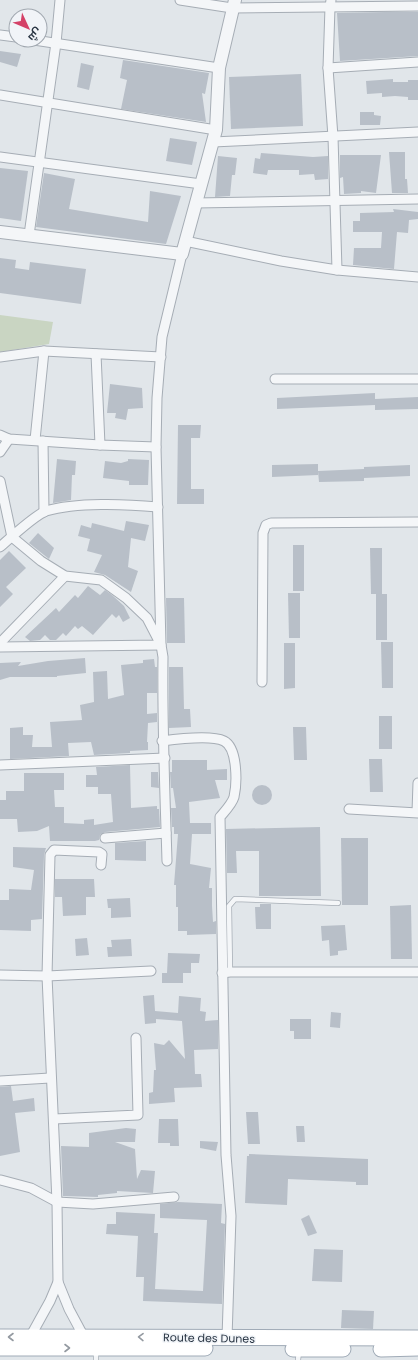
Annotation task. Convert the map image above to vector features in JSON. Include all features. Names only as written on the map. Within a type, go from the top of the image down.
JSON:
[{"type":"main road","name":"Route des Dunes","points":[[0,1348],[28,1342],[84,1336],[418,1338]]},
{"type":"main road","name":"Route des Dunes","points":[[0,1337],[96,1354],[298,1354],[418,1348]]},
{"type":"street","points":[[29,235],[46,103],[56,43],[60,0]]},
{"type":"street","points":[[180,0],[233,4],[331,3],[418,6]]},
{"type":"street","points":[[331,3],[328,68],[333,136],[338,270]]},
{"type":"street","points":[[168,861],[165,758],[162,740],[162,657],[156,447],[160,357],[162,337],[182,254],[214,136],[219,68],[233,4]]},
{"type":"street","points":[[48,42],[219,68]]},
{"type":"street","points":[[328,68],[418,62]]},
{"type":"street","points":[[0,95],[214,136],[333,136],[418,132]]},
{"type":"street","points":[[0,157],[201,184]]},
{"type":"street","points":[[195,203],[418,200]]},
{"type":"street","points":[[0,232],[182,254]]},
{"type":"street","points":[[186,242],[281,261],[338,270],[418,277]]},
{"type":"street","points":[[0,357],[44,351],[160,357]]},
{"type":"street","points":[[44,351],[39,440],[44,512]]},
{"type":"street","points":[[96,354],[100,445]]},
{"type":"street","points":[[275,379],[418,379]]},
{"type":"street","points":[[0,435],[9,439],[156,447]]},
{"type":"street","points":[[0,452],[9,439]]},
{"type":"street","points":[[0,481],[12,537],[41,561],[65,576],[101,580],[126,598],[147,618],[161,645]]},
{"type":"street","points":[[0,547],[44,512],[73,507],[132,505],[158,507]]},
{"type":"street","points":[[262,682],[263,532],[266,525],[271,523],[418,522]]},
{"type":"street","points":[[0,643],[65,576]]},
{"type":"street","points":[[0,647],[161,645]]},
{"type":"street","points":[[162,740],[196,737],[225,741],[232,749],[234,754],[236,775],[234,798],[220,817],[226,972],[226,1155],[231,1216],[226,1338]]},
{"type":"street","points":[[0,765],[165,758]]},
{"type":"street","points":[[349,809],[417,813],[418,783]]},
{"type":"street","points":[[105,838],[166,833]]},
{"type":"street","points":[[84,1336],[69,1309],[58,1282],[54,1119],[50,1078],[46,976],[51,852],[54,850],[99,852],[102,854],[101,865]]},
{"type":"street","points":[[0,974],[46,976],[152,971]]},
{"type":"street","points":[[226,972],[418,972]]},
{"type":"street","points":[[54,1119],[138,1115],[136,1038]]},
{"type":"street","points":[[0,1080],[50,1078]]},
{"type":"street","points":[[1,1180],[31,1188],[57,1202],[93,1204],[174,1197]]},
{"type":"street","points":[[28,1342],[50,1301],[58,1282]]},
{"type":"lane","points":[[226,972],[229,906],[231,901],[235,899],[338,903]]},
{"type":"green space","points":[[0,315],[53,322],[49,344],[0,352]]},
{"type":"building","points":[[418,12],[418,56],[340,61],[337,13]]},
{"type":"building","points":[[0,51],[21,54],[17,67],[0,62]]},
{"type":"building","points":[[123,60],[209,73],[205,94],[202,93],[206,122],[121,109],[127,80],[120,78]]},
{"type":"building","points":[[81,63],[94,66],[89,90],[77,87]]},
{"type":"building","points":[[301,74],[303,126],[231,129],[229,77]]},
{"type":"building","points":[[393,79],[393,82],[418,80],[418,100],[408,100],[408,97],[382,97],[382,93],[367,94],[366,81]]},
{"type":"building","points":[[360,112],[374,112],[374,115],[381,116],[380,125],[360,125]]},
{"type":"building","points":[[170,138],[197,142],[192,165],[166,161]]},
{"type":"building","points":[[389,152],[405,152],[405,179],[407,179],[408,193],[392,193]]},
{"type":"building","points":[[261,153],[313,157],[328,156],[328,179],[315,180],[314,174],[299,175],[299,170],[268,170],[267,175],[253,173],[255,158],[260,159]]},
{"type":"building","points":[[340,155],[381,155],[376,193],[361,191],[361,193],[344,194],[343,177],[340,178]]},
{"type":"building","points":[[218,156],[237,158],[235,175],[232,175],[230,196],[215,197]]},
{"type":"building","points":[[0,168],[28,171],[21,221],[0,218]]},
{"type":"building","points":[[44,173],[75,179],[69,209],[148,222],[150,191],[181,196],[166,244],[36,227]]},
{"type":"building","points":[[393,209],[418,212],[418,219],[409,220],[408,233],[397,232],[394,269],[353,265],[354,248],[381,248],[382,232],[353,232],[353,221],[360,221],[360,213],[394,212]]},
{"type":"building","points":[[0,258],[16,260],[15,268],[29,270],[30,262],[86,269],[81,304],[0,293]]},
{"type":"building","points":[[110,384],[142,388],[143,408],[128,409],[126,420],[115,418],[116,413],[107,413]]},
{"type":"building","points":[[375,393],[375,399],[418,397],[418,409],[375,410],[375,405],[277,409],[277,398]]},
{"type":"building","points":[[178,425],[201,425],[200,438],[191,438],[191,489],[204,489],[204,504],[177,504]]},
{"type":"building","points":[[57,459],[76,461],[75,475],[72,475],[71,500],[53,503]]},
{"type":"building","points":[[128,459],[149,460],[148,485],[129,485],[129,481],[103,478],[105,461],[121,463],[128,461]]},
{"type":"building","points":[[318,464],[318,475],[272,477],[272,465]]},
{"type":"building","points":[[410,465],[410,476],[364,478],[364,481],[319,482],[318,471]]},
{"type":"building","points":[[126,521],[149,525],[145,541],[131,538],[128,567],[138,571],[131,592],[105,575],[94,572],[102,555],[87,551],[90,539],[78,536],[81,525],[91,528],[92,523],[124,531]]},
{"type":"building","points":[[38,533],[54,548],[49,559],[29,543]]},
{"type":"building","points":[[293,545],[304,545],[304,591],[293,591]]},
{"type":"building","points":[[370,548],[382,548],[382,594],[371,594]]},
{"type":"building","points":[[9,551],[26,568],[6,587],[13,594],[0,607],[0,560]]},
{"type":"building","points":[[88,586],[100,595],[105,590],[112,595],[124,606],[130,618],[123,622],[119,615],[116,618],[112,614],[93,635],[82,626],[78,629],[75,626],[66,636],[63,633],[56,640],[50,640],[45,635],[40,640],[30,641],[25,637],[56,608],[59,612],[75,595],[78,598]]},
{"type":"building","points":[[288,593],[300,593],[300,638],[289,638]]},
{"type":"building","points":[[376,594],[387,594],[387,640],[376,640]]},
{"type":"building","points":[[166,598],[184,598],[185,643],[167,643]]},
{"type":"building","points":[[381,642],[393,642],[393,688],[382,688]]},
{"type":"building","points":[[284,643],[295,643],[295,688],[284,689]]},
{"type":"building","points":[[85,658],[86,673],[57,677],[10,677],[0,680],[0,663],[21,662],[18,666],[48,661]]},
{"type":"building","points":[[154,659],[155,667],[157,667],[157,693],[147,693],[147,714],[157,713],[157,722],[148,723],[148,750],[130,751],[130,753],[94,755],[91,742],[68,743],[69,756],[10,759],[10,728],[23,727],[23,735],[33,735],[32,747],[52,747],[50,722],[82,720],[80,705],[94,702],[93,672],[107,671],[108,699],[124,695],[121,665],[143,663],[143,660]]},
{"type":"building","points":[[169,667],[183,667],[184,709],[190,709],[191,727],[169,728]]},
{"type":"building","points":[[379,716],[392,716],[392,749],[379,749]]},
{"type":"building","points":[[293,727],[306,727],[307,760],[294,760]]},
{"type":"building","points":[[369,759],[382,759],[383,792],[370,792]]},
{"type":"building","points":[[172,760],[207,760],[207,770],[227,769],[227,780],[215,780],[220,798],[189,802],[190,823],[211,823],[211,834],[192,834],[190,864],[211,868],[209,888],[212,888],[213,922],[216,921],[216,934],[187,935],[187,931],[178,931],[178,907],[176,907],[176,885],[174,885],[178,834],[174,834],[174,827],[172,827],[171,808],[176,808],[173,788],[171,788],[170,772],[172,772]]},
{"type":"building","points":[[130,765],[131,808],[157,806],[157,809],[159,809],[160,827],[105,832],[100,835],[99,840],[95,841],[50,841],[49,826],[37,831],[18,832],[17,819],[0,819],[0,800],[6,800],[6,791],[24,791],[24,773],[64,773],[64,790],[54,790],[55,807],[64,807],[64,823],[84,824],[84,820],[94,819],[94,825],[113,822],[111,794],[98,794],[98,787],[86,787],[86,775],[97,775],[96,767]]},
{"type":"building","points":[[151,772],[158,772],[159,788],[151,787]]},
{"type":"building","points":[[258,785],[266,785],[272,791],[272,799],[266,805],[258,805],[252,799],[252,791]]},
{"type":"building","points":[[320,827],[321,896],[259,896],[259,851],[236,851],[237,873],[227,873],[226,829]]},
{"type":"building","points":[[341,838],[368,838],[368,905],[342,905]]},
{"type":"building","points":[[146,841],[146,861],[115,860],[115,843]]},
{"type":"building","points":[[13,847],[46,848],[44,855],[42,919],[31,920],[31,931],[0,930],[0,900],[9,900],[9,889],[31,890],[34,870],[13,867]]},
{"type":"building","points":[[55,879],[94,879],[95,897],[86,897],[86,915],[63,916],[62,897],[55,897]]},
{"type":"building","points":[[130,898],[131,917],[111,918],[111,908],[108,908],[107,899]]},
{"type":"building","points":[[260,904],[271,904],[271,929],[256,929],[255,907],[260,907]]},
{"type":"building","points":[[411,905],[412,959],[391,959],[390,906]]},
{"type":"building","points":[[345,925],[347,950],[338,951],[338,955],[330,956],[329,940],[322,941],[321,926]]},
{"type":"building","points":[[87,938],[89,955],[76,956],[75,939]]},
{"type":"building","points":[[131,939],[132,956],[108,957],[107,947],[112,947],[111,940]]},
{"type":"building","points":[[168,953],[200,954],[199,963],[191,963],[191,973],[183,973],[183,983],[162,983],[162,973],[167,973]]},
{"type":"building","points":[[154,995],[155,1011],[178,1013],[179,996],[201,998],[200,1011],[206,1012],[205,1021],[218,1020],[218,1049],[194,1050],[195,1074],[201,1074],[202,1087],[174,1088],[175,1102],[149,1104],[149,1093],[153,1092],[154,1070],[156,1070],[154,1043],[164,1045],[169,1040],[185,1059],[182,1021],[156,1019],[156,1023],[145,1024],[143,996]]},
{"type":"building","points":[[331,1012],[341,1013],[340,1028],[330,1027]]},
{"type":"building","points":[[290,1019],[311,1019],[311,1039],[294,1039],[294,1031],[290,1031]]},
{"type":"building","points":[[11,1086],[13,1101],[34,1098],[35,1111],[15,1113],[20,1152],[0,1156],[0,1087]]},
{"type":"building","points":[[246,1112],[258,1112],[260,1144],[248,1144]]},
{"type":"building","points":[[159,1119],[178,1119],[179,1146],[170,1146],[170,1143],[158,1143]]},
{"type":"building","points":[[296,1126],[304,1126],[305,1142],[297,1142]]},
{"type":"building","points":[[126,1128],[136,1129],[135,1142],[115,1142],[135,1149],[137,1179],[141,1170],[155,1171],[153,1193],[117,1191],[117,1193],[98,1195],[98,1197],[63,1196],[61,1146],[89,1147],[89,1133]]},
{"type":"building","points":[[200,1141],[218,1142],[216,1151],[200,1148]]},
{"type":"building","points":[[249,1154],[368,1159],[368,1185],[356,1185],[356,1182],[288,1179],[287,1205],[245,1203],[247,1156],[249,1156]]},
{"type":"building","points":[[178,1202],[222,1204],[221,1223],[225,1224],[222,1304],[143,1301],[144,1277],[136,1277],[138,1236],[106,1234],[107,1224],[116,1224],[116,1212],[155,1214],[154,1233],[158,1233],[155,1289],[203,1291],[207,1220],[160,1218],[160,1204]]},
{"type":"building","points":[[309,1215],[317,1233],[308,1236],[301,1219]]},
{"type":"building","points":[[314,1249],[343,1250],[342,1282],[312,1281]]},
{"type":"building","points":[[342,1310],[374,1311],[373,1329],[341,1328]]}]
